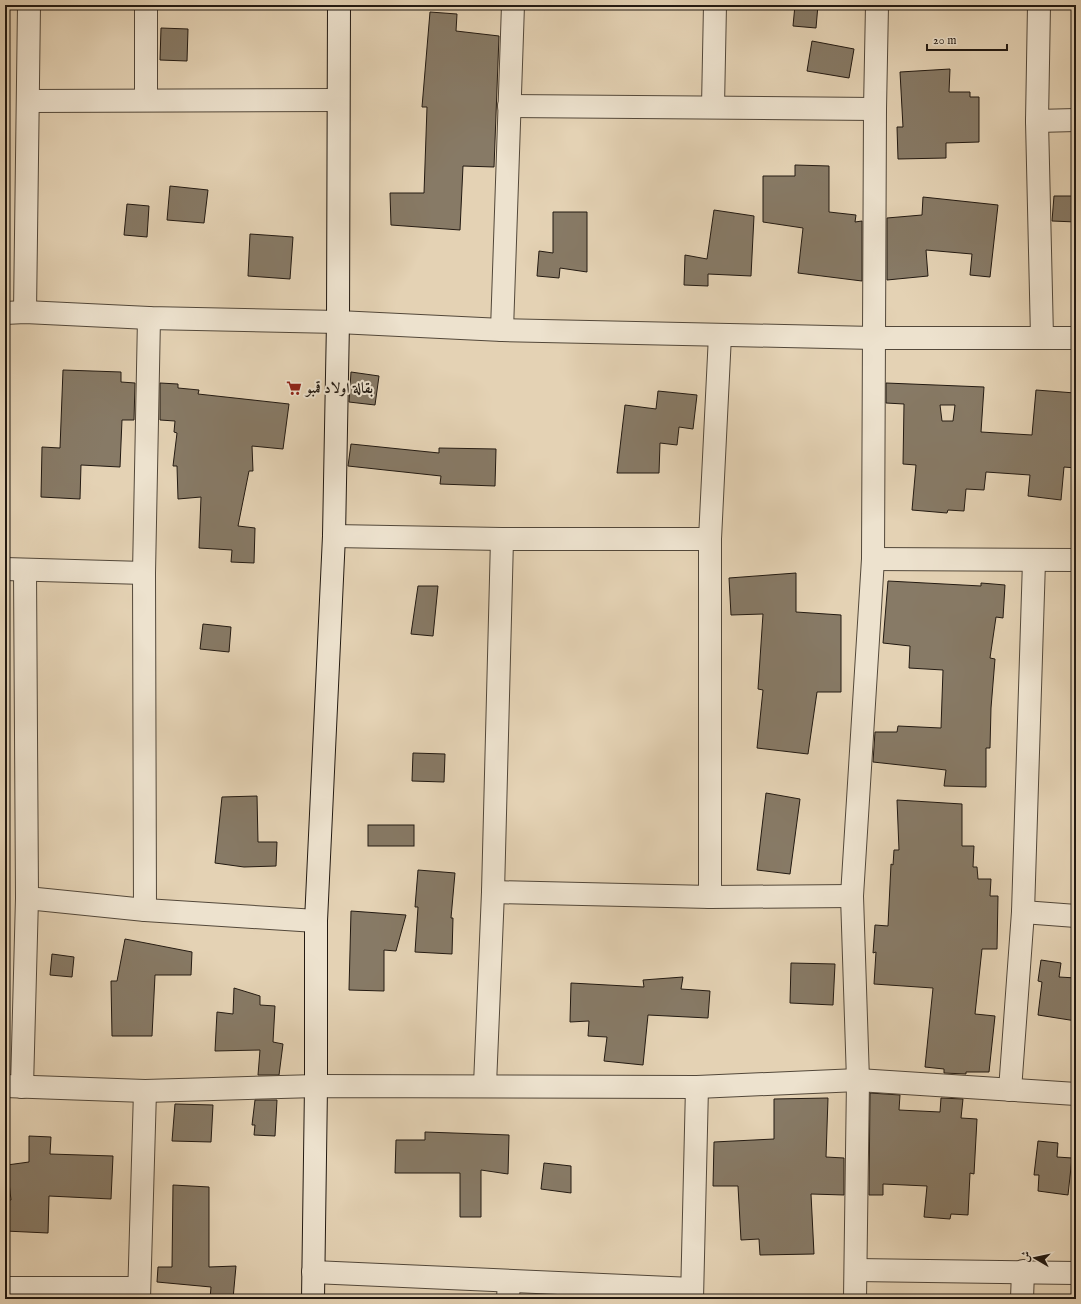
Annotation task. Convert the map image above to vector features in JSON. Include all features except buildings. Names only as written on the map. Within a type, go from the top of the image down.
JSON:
[{"type":"street","points":[[30,5],[28,101],[15,312],[149,318],[338,322],[502,330],[874,338],[1076,338]]},
{"type":"street","points":[[146,5],[146,100]]},
{"type":"street","points":[[313,1299],[316,1086],[316,921],[334,536],[338,322],[339,5]]},
{"type":"street","points":[[502,330],[513,5]]},
{"type":"street","points":[[712,106],[715,5]]},
{"type":"street","points":[[855,1299],[858,1080],[852,896],[873,559],[875,109],[878,5]]},
{"type":"street","points":[[1039,5],[1037,121],[1042,337]]},
{"type":"street","points":[[28,101],[338,100]]},
{"type":"street","points":[[509,106],[712,106],[875,109]]},
{"type":"street","points":[[1037,121],[1076,120]]},
{"type":"street","points":[[145,910],[144,573],[149,318]]},
{"type":"street","points":[[710,897],[710,539],[720,335]]},
{"type":"street","points":[[334,536],[502,539],[710,539]]},
{"type":"street","points":[[485,1085],[493,892],[502,539]]},
{"type":"street","points":[[873,559],[1034,561],[1076,560]]},
{"type":"street","points":[[1010,1090],[1022,912],[1034,561]]},
{"type":"street","points":[[144,573],[15,569],[27,898],[14,1086],[145,1091],[316,1086],[485,1085],[697,1087],[858,1080],[1076,1094]]},
{"type":"street","points":[[493,892],[710,897],[852,896]]},
{"type":"street","points":[[27,898],[145,910],[316,921]]},
{"type":"street","points":[[1022,912],[1076,916]]},
{"type":"street","points":[[313,1272],[508,1290],[692,1294],[697,1087]]},
{"type":"street","points":[[13,1292],[139,1293],[145,1091]]},
{"type":"street","points":[[856,1270],[1023,1271],[1076,1273]]},
{"type":"street","points":[[1022,1299],[1023,1271]]},
{"type":"place","name":"بقالة اولاد قمبو","points":[[294,388]]}]
